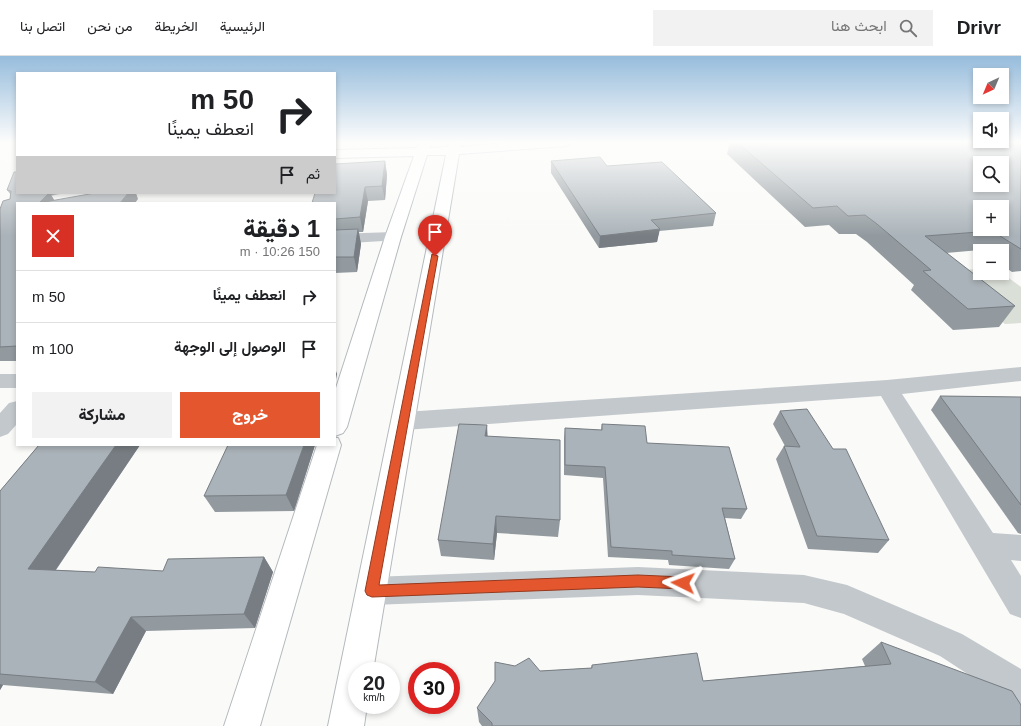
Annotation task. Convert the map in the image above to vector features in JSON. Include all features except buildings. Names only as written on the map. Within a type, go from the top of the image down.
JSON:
[{"type":"main road","points":[[336,423],[394,237],[416,173]]},
{"type":"main road","points":[[346,726],[449,173]]},
{"type":"main road","points":[[42,202],[80,194]]},
{"type":"main road","points":[[242,726],[329,446]]},
{"type":"street","points":[[336,239],[394,237]]},
{"type":"street","points":[[404,421],[887,388],[1021,374]]},
{"type":"street","points":[[0,381],[16,381]]},
{"type":"street","points":[[887,388],[1021,603]]},
{"type":"street","points":[[0,428],[16,410]]},
{"type":"street","points":[[984,545],[1021,548]]},
{"type":"street","points":[[372,591],[638,581],[804,589],[847,600],[951,645],[1021,689]]},
{"type":"shaded area","points":[[973,269],[973,280],[1009,280],[1009,278],[1021,287],[1021,323],[1005,324],[941,271]]},
{"type":"route","points":[[435,256],[372,591],[638,581],[683,583]]}]
